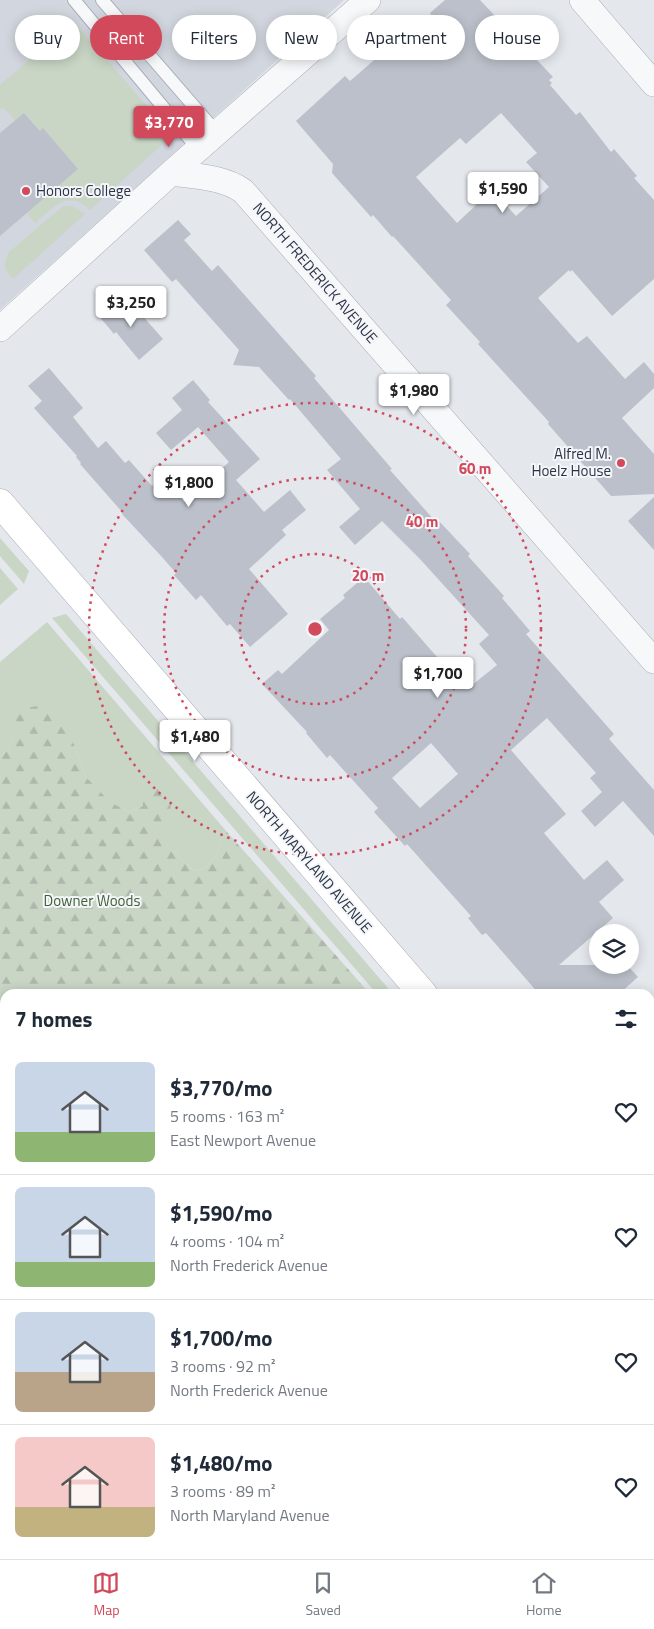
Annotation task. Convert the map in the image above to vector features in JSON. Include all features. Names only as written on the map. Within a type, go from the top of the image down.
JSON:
[{"type":"street","points":[[0,329],[171,173],[366,0]]},
{"type":"street","points":[[582,0],[654,84]]},
{"type":"street","name":"NORTH FREDERICK AVENUE","points":[[171,173],[201,177],[234,185],[244,191],[654,661]]},
{"type":"street","name":"NORTH MARYLAND AVENUE","points":[[0,503],[419,989]]},
{"type":"lane","points":[[74,0],[198,149]]},
{"type":"lane","points":[[102,0],[217,133]]},
{"type":"shaded area","points":[[0,0],[344,0],[327,15],[266,15],[266,60],[277,60],[0,310]]},
{"type":"green space","points":[[80,29],[90,41],[90,60],[107,60],[167,129],[168,136],[164,139],[165,142],[90,210],[82,204],[68,200],[55,206],[35,223],[27,213],[40,131],[25,113],[15,121],[5,109],[0,108],[0,85],[29,60],[80,60]]},
{"type":"green space","points":[[63,206],[72,206],[85,214],[13,279],[5,267],[9,252]]},
{"type":"green space","points":[[0,538],[29,571],[24,584],[0,556]]},
{"type":"green space","points":[[0,568],[18,589],[0,605]]},
{"type":"green space","points":[[66,614],[389,989],[373,989],[52,618]]},
{"type":"green space","points":[[47,622],[227,832],[221,838],[218,853],[205,869],[193,870],[169,847],[157,832],[143,806],[129,812],[110,803],[86,777],[73,742],[17,733],[10,742],[10,749],[0,756],[0,662]]},
{"type":"green space","name":"Downer Woods","points":[[45,705],[73,742],[86,777],[110,802],[129,812],[143,806],[143,789],[155,787],[169,793],[170,811],[165,822],[157,832],[167,838],[169,847],[193,870],[205,869],[218,853],[221,838],[227,832],[366,989],[0,989],[0,756],[10,749],[10,742],[17,733],[12,718],[31,707]]},
{"type":"building","points":[[445,0],[480,0],[494,15],[475,15],[475,60],[537,60],[553,77],[549,80],[552,83],[550,85],[576,115],[580,112],[611,152],[614,149],[637,176],[634,178],[654,200],[654,279],[612,316],[572,270],[570,272],[569,270],[538,298],[578,343],[587,336],[625,379],[644,362],[654,374],[654,388],[622,418],[654,454],[654,494],[611,496],[548,424],[549,422],[478,344],[480,342],[446,305],[451,300],[373,215],[371,217],[332,173],[333,164],[296,121],[345,76],[350,81],[374,60],[465,60],[465,15],[431,15],[430,13]],"holes":[[[501,113],[537,153],[526,162],[549,187],[516,216],[492,190],[457,223],[416,177],[460,138],[466,144]]]},
{"type":"building","name":"Honors College","points":[[24,113],[40,131],[43,128],[78,169],[0,236],[0,133]]},
{"type":"building","points":[[178,220],[191,234],[184,240],[212,271],[218,265],[316,376],[314,378],[392,469],[390,470],[435,521],[437,519],[470,554],[468,556],[504,596],[502,598],[530,631],[526,634],[614,734],[609,739],[654,790],[654,836],[623,801],[595,827],[581,811],[602,792],[590,778],[596,773],[547,718],[511,750],[566,814],[544,833],[584,880],[607,860],[624,880],[599,902],[613,918],[606,924],[589,924],[589,939],[559,965],[589,965],[589,974],[635,974],[638,977],[625,989],[535,989],[486,933],[482,935],[468,918],[471,916],[407,844],[405,846],[374,812],[378,808],[330,755],[327,758],[307,732],[262,684],[278,670],[282,674],[329,630],[320,619],[345,598],[343,595],[364,577],[466,690],[497,665],[479,644],[489,635],[419,558],[382,521],[355,545],[339,527],[360,509],[327,470],[341,459],[290,399],[259,367],[233,365],[239,350],[176,279],[172,282],[144,250]],"holes":[[[431,743],[458,774],[420,808],[392,778]]]},
{"type":"building","points":[[118,297],[137,318],[141,314],[163,339],[139,360],[116,332],[114,334],[98,315]]},
{"type":"building","points":[[49,368],[83,408],[73,417],[98,448],[106,441],[125,463],[129,460],[152,486],[161,477],[184,502],[229,462],[198,427],[171,450],[156,433],[182,410],[172,398],[193,380],[210,400],[208,402],[260,459],[236,480],[264,512],[290,490],[306,510],[282,530],[286,535],[249,569],[288,614],[250,647],[230,624],[227,626],[201,595],[196,600],[174,575],[176,573],[122,514],[80,464],[77,456],[34,408],[42,401],[28,386]]},
{"type":"building","points":[[654,497],[654,550],[628,521]]},
{"type":"place","name":"Honors College","points":[[26,191]]},
{"type":"place","name":"Alfred M. Hoelz House","points":[[621,463]]}]
